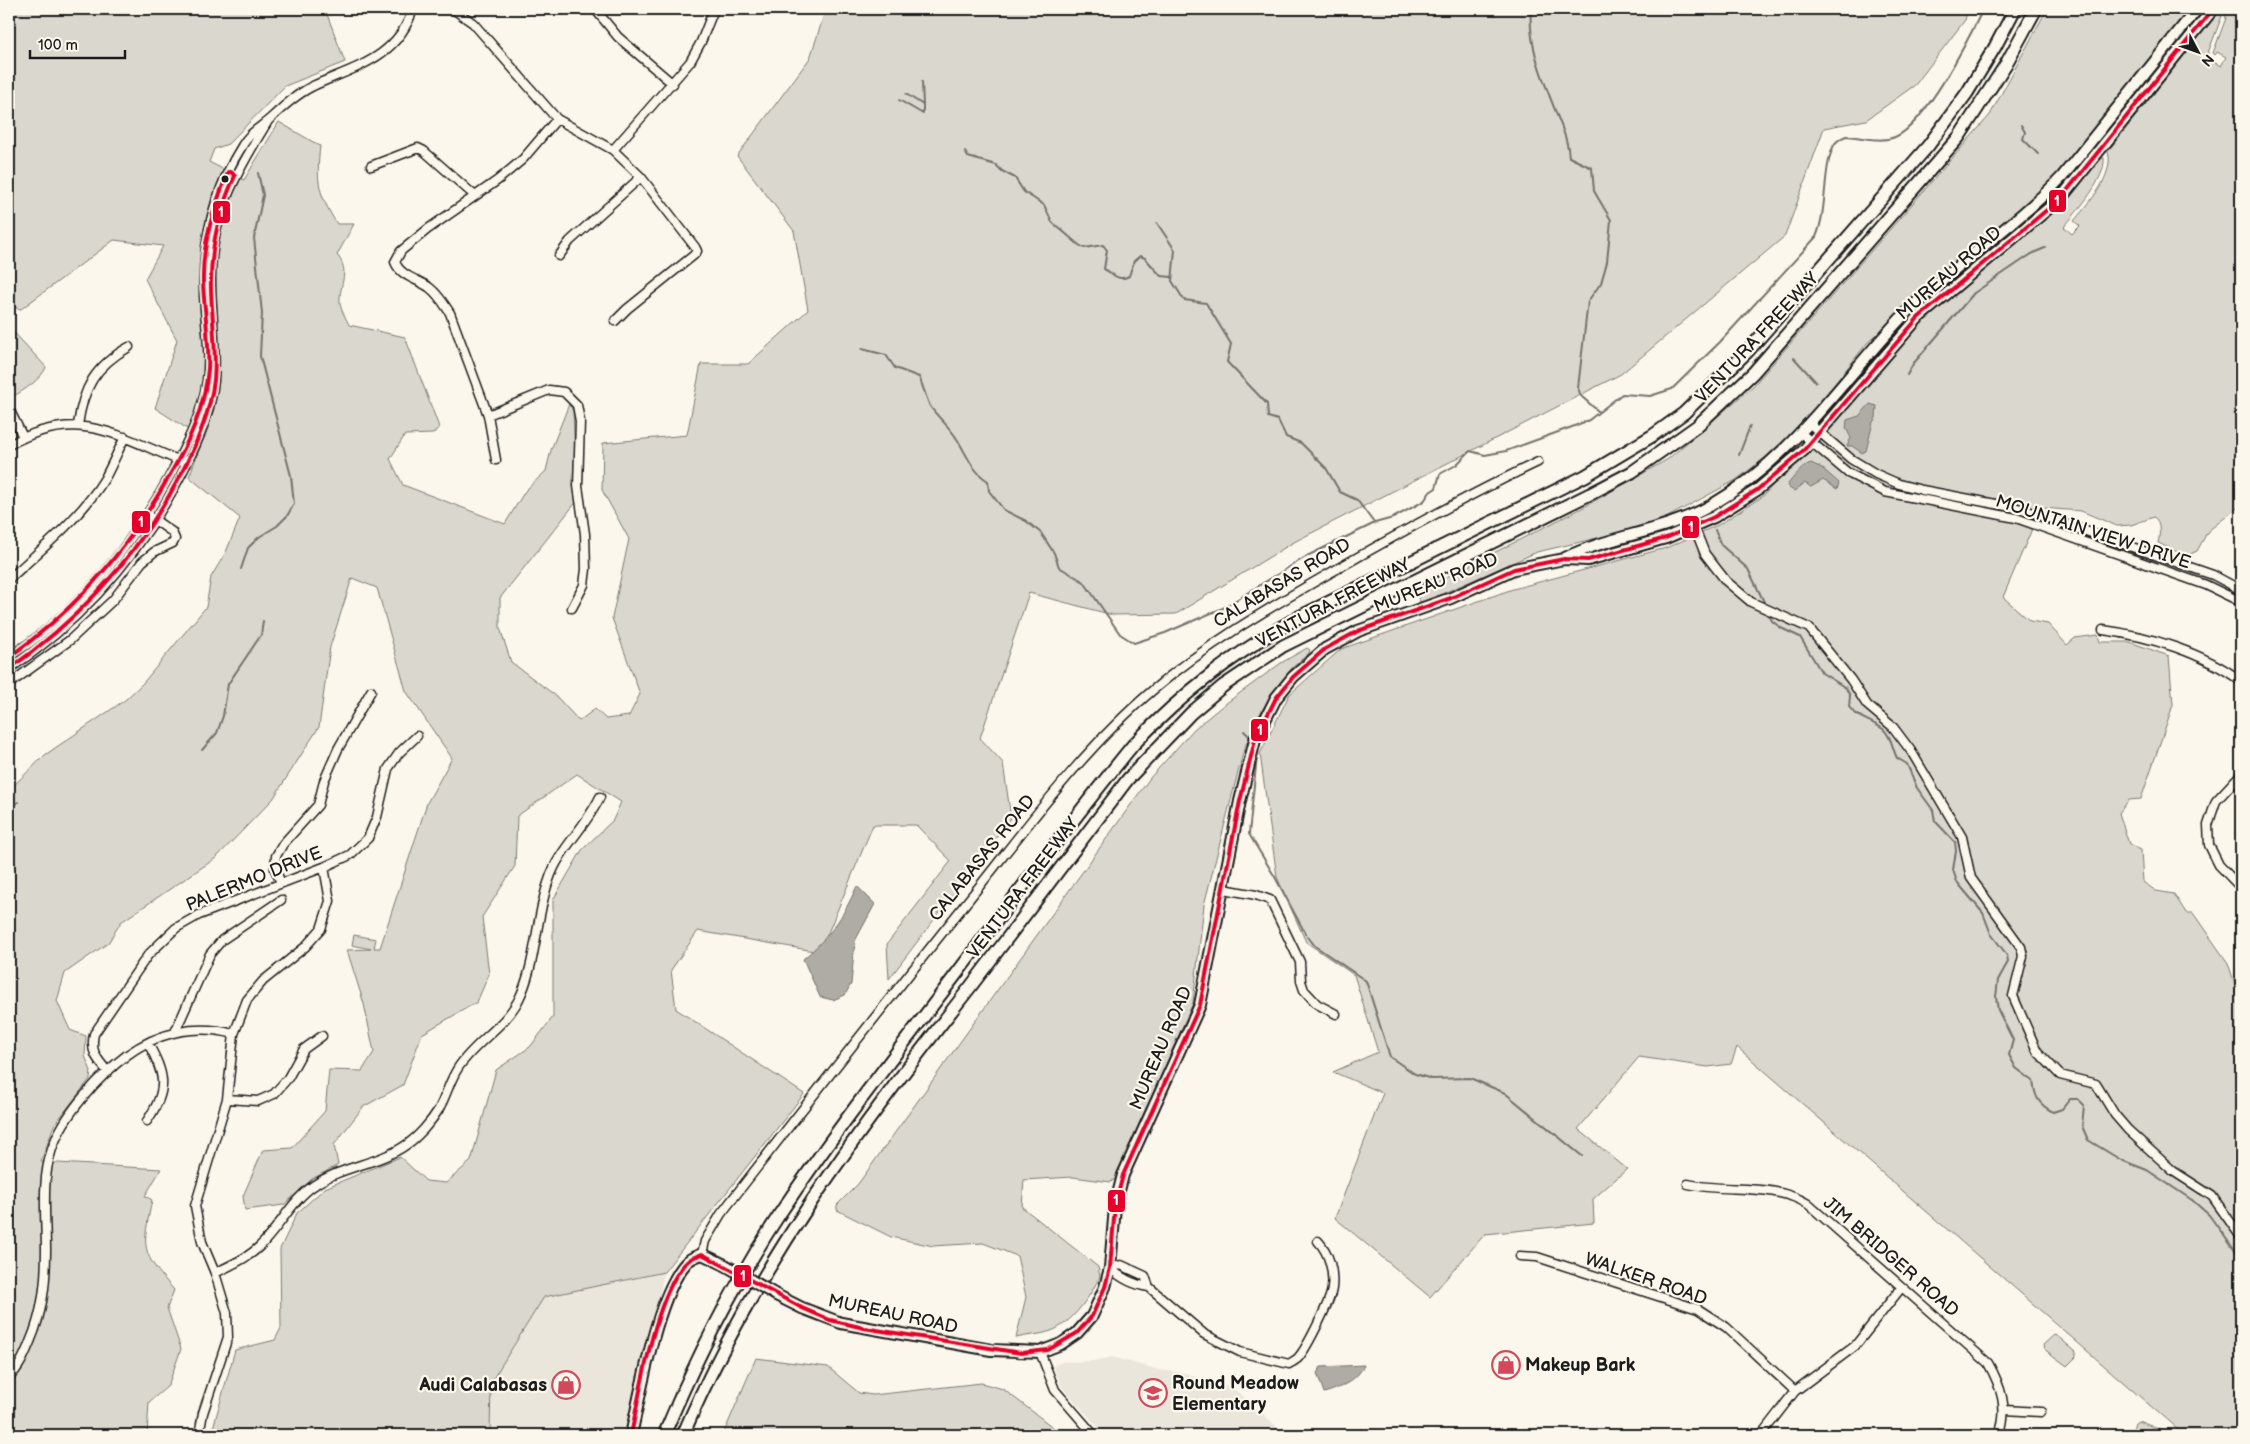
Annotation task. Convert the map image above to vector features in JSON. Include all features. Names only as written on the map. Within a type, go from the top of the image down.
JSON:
[{"type":"highway","name":"VENTURA FREEWAY","points":[[664,1435],[712,1333],[748,1265],[781,1213],[826,1148],[920,1021],[1133,745],[1162,715],[1198,683],[1261,639],[1297,618],[1585,476],[1644,442],[1684,413],[1748,351],[1928,146],[1967,93],[2015,9]]},
{"type":"highway","name":"VENTURA FREEWAY","points":[[683,1435],[733,1330],[816,1191],[926,1043],[1122,787],[1158,746],[1223,686],[1283,646],[1632,472],[1697,426],[1753,373],[1933,169],[1982,105],[2036,9]]},
{"type":"main road","name":"MUREAU ROAD","points":[[1564,559],[1586,548],[1649,532],[1690,516],[1751,480],[1802,434],[1900,320],[1918,302],[2037,202],[2062,177],[2197,9]]},
{"type":"main road","name":"MUREAU ROAD","points":[[702,1254],[725,1265],[776,1295],[830,1320],[864,1328],[991,1350],[1040,1352],[1061,1344],[1084,1326],[1099,1304],[1110,1268],[1112,1222],[1121,1183],[1200,1005],[1240,801],[1255,740],[1276,698],[1293,677],[1325,649],[1358,631],[1451,598],[1514,569],[1564,559],[1588,560],[1640,546],[1694,527],[1732,507],[1757,490],[1790,463],[1811,442],[1918,318],[2061,198],[2213,9]]},
{"type":"main road","points":[[631,1435],[651,1349],[668,1297],[686,1263],[702,1254]]},
{"type":"street","points":[[9,669],[63,628],[100,593],[130,558],[156,521],[198,442],[207,414],[214,381],[211,279],[213,246],[220,214],[241,147],[249,134],[269,120],[284,105],[312,86],[363,66],[385,52],[398,36],[413,9]]},
{"type":"street","points":[[453,9],[473,22],[557,119],[612,150],[641,177],[697,251],[615,321]]},
{"type":"street","points":[[595,9],[618,37],[673,84]]},
{"type":"street","points":[[612,150],[673,84],[690,62],[701,42],[714,9]]},
{"type":"street","points":[[496,460],[488,415],[450,313],[441,298],[429,287],[402,272],[395,262],[397,256],[408,245],[498,180],[522,159],[557,119]]},
{"type":"street","points":[[9,657],[54,624],[91,590],[110,569],[148,516],[178,460],[201,409],[207,381],[208,355],[203,267],[208,229],[232,174],[249,152],[269,120]]},
{"type":"street","points":[[241,147],[249,152]]},
{"type":"street","points":[[371,166],[418,148],[424,151],[475,196]]},
{"type":"street","points":[[559,256],[570,241],[641,177]]},
{"type":"street","points":[[78,425],[81,401],[94,376],[110,358],[129,347]]},
{"type":"street","points":[[488,415],[549,390],[564,392],[577,405],[580,422],[578,486],[585,534],[586,569],[584,586],[572,608]]},
{"type":"street","points":[[9,409],[23,437]]},
{"type":"street","name":"MOUNTAIN VIEW DRIVE","points":[[1810,424],[1851,459],[1894,482],[1922,490],[2022,509],[2213,575],[2241,590]]},
{"type":"street","points":[[9,445],[23,437],[54,427],[78,425],[125,437],[187,464]]},
{"type":"street","name":"MOUNTAIN VIEW DRIVE","points":[[1802,434],[1848,473],[1885,492],[2016,518],[2206,585],[2241,602]]},
{"type":"street","points":[[9,579],[55,537],[94,494],[104,479],[125,437]]},
{"type":"street","name":"CALABASAS ROAD","points":[[702,1254],[705,1241],[721,1214],[846,1053],[1068,778],[1111,730],[1150,693],[1194,657],[1272,606],[1455,502],[1538,462]]},
{"type":"street","points":[[9,684],[70,640],[113,600],[142,562],[154,552],[173,543],[175,539],[172,532],[148,516]]},
{"type":"street","points":[[1690,516],[1714,568],[1726,582],[1765,610],[1809,628],[1851,680],[1866,705],[1894,727],[1911,751],[1962,837],[1971,878],[2021,947],[2023,956],[2013,996],[2037,1051],[2060,1074],[2096,1084],[2115,1115],[2128,1130],[2173,1171],[2207,1191],[2241,1237]]},
{"type":"street","points":[[2103,630],[2127,633],[2205,658],[2241,681]]},
{"type":"street","points":[[281,883],[275,869],[276,856],[283,844],[318,805],[324,782],[342,740],[371,691]]},
{"type":"street","name":"PALERMO DRIVE","points":[[108,1072],[94,1056],[92,1046],[94,1034],[148,955],[176,928],[199,915],[324,867],[350,855],[368,838],[377,817],[388,769],[399,753],[417,736]]},
{"type":"street","points":[[2240,778],[2216,800],[2208,825],[2209,845],[2218,865],[2241,888]]},
{"type":"street","points":[[215,1273],[246,1257],[260,1246],[294,1205],[315,1184],[361,1164],[382,1158],[406,1145],[438,1110],[456,1070],[472,1048],[492,1031],[517,1002],[528,976],[549,880],[559,856],[591,816],[600,797]]},
{"type":"street","points":[[199,1435],[203,1413],[228,1337],[227,1313],[215,1273],[202,1242],[195,1206],[227,1099],[234,1034],[248,1000],[258,987],[305,947],[321,929],[330,901],[324,867]]},
{"type":"street","points":[[1224,889],[1256,895],[1270,900],[1300,962],[1301,981],[1304,990],[1317,1004],[1336,1014]]},
{"type":"street","points":[[175,1032],[210,954],[222,940],[281,900]]},
{"type":"street","points":[[9,1377],[26,1353],[42,1307],[46,1250],[46,1181],[52,1149],[62,1127],[108,1072],[132,1051],[175,1032],[205,1029],[234,1034]]},
{"type":"street","points":[[227,1099],[258,1101],[274,1094],[288,1078],[304,1049],[322,1036]]},
{"type":"street","points":[[147,1121],[155,1110],[164,1082],[161,1068],[148,1043]]},
{"type":"street","name":"JIM BRIDGER ROAD","points":[[1688,1184],[1708,1188],[1772,1191],[1798,1198],[1847,1237],[1902,1288],[1988,1362],[1999,1383],[2005,1410],[1998,1435]]},
{"type":"street","points":[[1110,1268],[1136,1285],[1149,1287],[1204,1334],[1240,1352],[1289,1364],[1298,1357],[1325,1310],[1332,1288],[1331,1269],[1326,1250],[1318,1241]]},
{"type":"street","name":"WALKER ROAD","points":[[1520,1256],[1537,1257],[1698,1309],[1726,1327],[1795,1392]]},
{"type":"street","points":[[1762,1435],[1795,1392],[1813,1376],[1847,1355],[1902,1288]]},
{"type":"street","points":[[1040,1352],[1055,1390],[1094,1435]]},
{"type":"street","points":[[2005,1410],[2041,1412]]},
{"type":"shaded area","points":[[9,9],[325,9],[345,62],[285,86],[228,144],[214,149],[209,162],[244,180],[279,122],[320,146],[318,169],[322,195],[337,224],[354,224],[337,255],[344,272],[340,295],[342,311],[349,325],[405,337],[439,427],[433,434],[405,435],[390,459],[403,485],[505,524],[525,491],[546,471],[551,450],[569,404],[573,411],[577,501],[500,598],[500,628],[511,662],[556,696],[579,721],[595,709],[606,719],[629,716],[640,694],[612,618],[629,539],[602,490],[603,443],[687,435],[701,364],[748,364],[808,310],[794,231],[737,156],[810,58],[826,9],[1968,9],[1965,20],[1915,85],[1866,120],[1824,128],[1785,236],[1621,374],[1294,542],[1176,614],[1113,615],[1029,593],[980,738],[1003,763],[1011,818],[889,979],[887,944],[951,861],[916,825],[873,825],[820,952],[698,931],[671,970],[676,1009],[804,1094],[664,1272],[544,1297],[491,1382],[490,1435],[211,1435],[235,1350],[275,1340],[281,1328],[280,1249],[297,1213],[325,1188],[400,1157],[426,1181],[446,1183],[471,1161],[496,1070],[530,1047],[553,1017],[553,900],[582,850],[613,820],[621,802],[577,774],[517,816],[515,866],[482,917],[489,974],[477,1002],[422,1034],[403,1085],[363,1107],[334,1145],[338,1165],[312,1179],[284,1205],[245,1210],[243,1196],[263,1150],[292,1148],[325,1111],[329,1070],[362,1071],[374,1052],[364,1004],[347,950],[371,949],[352,945],[354,935],[376,939],[374,948],[380,948],[427,803],[452,758],[406,691],[377,588],[352,578],[330,647],[319,727],[273,799],[216,858],[121,922],[108,943],[65,973],[57,1001],[70,1030],[86,1036],[85,1056],[91,1071],[90,1079],[54,1125],[41,1162],[161,1169],[145,1196],[152,1200],[146,1229],[146,1249],[155,1266],[174,1290],[167,1308],[181,1349],[168,1386],[149,1402],[147,1435],[9,1435],[9,790],[45,755],[125,700],[143,683],[206,607],[211,577],[226,552],[240,518],[189,477],[203,439],[155,408],[177,340],[145,279],[163,246],[114,240],[21,309],[9,306]]},
{"type":"shaded area","points":[[2047,9],[2189,9],[2054,178],[2022,209],[1868,342],[1792,437],[1736,480],[1664,519],[1632,530],[1537,552],[1421,603],[1415,593],[1584,507],[1668,459],[1753,386],[1990,115]]},
{"type":"shaded area","points":[[2224,9],[2241,9],[2241,505],[2208,531],[2197,551],[2186,556],[2158,543],[2159,526],[2154,517],[2131,525],[2117,526],[2081,511],[2041,508],[2003,597],[2030,621],[2048,624],[2067,645],[2075,638],[2098,635],[2100,642],[2130,642],[2169,656],[2173,705],[2141,799],[2129,800],[2119,813],[2129,844],[2141,850],[2143,882],[2156,891],[2174,894],[2186,913],[2193,913],[2228,963],[2241,1003],[2241,1435],[2184,1435],[1737,1047],[1731,1064],[1708,1067],[1639,1057],[1578,1129],[1627,1169],[1593,1199],[1594,1223],[1485,1234],[1430,1297],[1335,1218],[1383,1093],[1333,1072],[1378,1052],[1354,975],[1306,942],[1277,877],[1260,754],[1289,695],[1341,649],[1513,589],[1666,548],[1720,524],[1763,496],[1921,324],[2058,208],[2104,158],[2096,185],[2064,227],[2072,234],[2080,226],[2074,221],[2105,178],[2109,161],[2108,151],[2219,12],[2222,16],[2206,58],[2221,66],[2226,57],[2217,52],[2215,55],[2213,53],[2226,18]]},
{"type":"shaded area","points":[[9,327],[46,367],[27,388],[12,397],[9,394]]},
{"type":"shaded area","points":[[1870,404],[1877,406],[1876,418],[1873,422],[1866,451],[1862,453],[1852,446],[1847,446],[1851,438],[1846,428],[1847,420],[1859,416]]},
{"type":"shaded area","points":[[1811,463],[1822,468],[1839,483],[1837,489],[1823,480],[1811,487],[1805,483],[1794,491],[1789,488],[1788,484],[1805,466]]},
{"type":"shaded area","points":[[1307,648],[1310,650],[1309,653],[1292,668],[1274,691],[1258,717],[1244,749],[1204,905],[1193,1003],[1115,1179],[1111,1182],[1073,1177],[1024,1180],[1022,1207],[1098,1267],[1100,1276],[1092,1292],[1066,1322],[1047,1332],[1016,1338],[1026,1297],[1017,1256],[983,1243],[933,1246],[891,1237],[837,1210],[837,1205],[858,1184],[1150,778],[1194,729],[1281,663]]},
{"type":"shaded area","points":[[857,886],[875,904],[855,941],[851,984],[845,995],[833,1000],[820,997],[803,959],[821,943],[835,926]]},
{"type":"shaded area","points":[[664,1272],[634,1435],[490,1435],[491,1382],[544,1296]]},
{"type":"shaded area","points":[[2055,1334],[2076,1352],[2076,1357],[2067,1366],[2044,1349],[2043,1345]]},
{"type":"shaded area","name":"Round Meadow Elementary","points":[[1112,1357],[1159,1370],[1185,1373],[1198,1378],[1202,1384],[1231,1386],[1286,1435],[1105,1435],[1061,1386],[1053,1366],[1062,1362],[1094,1361]]},
{"type":"shaded area","points":[[756,1358],[828,1367],[859,1393],[873,1395],[981,1383],[1003,1389],[1063,1435],[723,1435]]},
{"type":"shaded area","points":[[1364,1365],[1353,1379],[1336,1389],[1324,1393],[1317,1373],[1321,1367]]},
{"type":"shaded area","points":[[2138,1421],[2164,1431],[2165,1435],[2130,1435],[2135,1423]]},
{"type":"waterway","points":[[1531,9],[1532,35],[1537,60],[1564,133],[1569,157],[1592,168],[1594,191],[1611,220],[1607,262],[1601,283],[1588,301],[1578,388],[1581,396],[1599,412]]},
{"type":"waterway","points":[[862,349],[886,355],[895,368],[919,377],[930,406],[954,435],[974,468],[988,481],[989,491],[1004,510],[1026,521],[1041,533],[1054,553],[1059,567],[1084,582],[1120,634],[1134,643],[1165,633],[1223,608],[1307,556],[1375,523],[1393,518],[1424,501],[1430,492],[1436,488],[1440,474],[1456,465],[1470,451],[1485,455],[1506,451],[1589,420],[1622,394],[1650,396],[1672,389],[1720,342],[1816,237],[1820,226],[1830,155],[1835,143],[1846,136],[1877,140],[1889,139],[1907,129],[1932,99],[1945,79],[1968,40],[1983,9]]},
{"type":"waterway","points":[[922,82],[923,105]]},
{"type":"waterway","points":[[899,100],[923,114],[923,105],[906,94]]},
{"type":"waterway","points":[[2021,125],[2025,132],[2023,139],[2038,154]]},
{"type":"waterway","points":[[965,152],[968,157],[996,165],[1002,171],[1015,178],[1024,192],[1044,205],[1052,222],[1079,245],[1084,248],[1103,245],[1107,250],[1104,269],[1113,275],[1119,278],[1129,276],[1134,261],[1140,256],[1145,258],[1161,276],[1172,277]]},
{"type":"waterway","points":[[241,569],[248,548],[259,537],[277,526],[287,516],[294,504],[291,476],[260,356],[262,313],[254,238],[263,195],[258,173]]},
{"type":"waterway","points":[[1157,223],[1175,250],[1172,281],[1184,300],[1206,303],[1231,344],[1227,362],[1267,404],[1268,417],[1278,420],[1286,437],[1301,443],[1326,468],[1340,492],[1357,500],[1374,523]]},
{"type":"waterway","points":[[1907,375],[1913,364],[1974,293],[2033,253],[2045,248]]},
{"type":"waterway","points":[[1794,358],[1816,382]]},
{"type":"waterway","points":[[1739,455],[1750,426]]},
{"type":"waterway","points":[[1715,530],[1721,545],[1748,569],[1765,604]]},
{"type":"waterway","points":[[1768,613],[1772,621],[1781,628],[1800,637],[1822,673],[1846,688],[1850,696],[1849,707],[1852,711],[1886,732],[1897,758],[1907,764],[1917,788],[1933,810],[1935,821],[1955,842],[1956,851],[1953,870],[1957,882],[1983,913],[1991,934],[2007,955],[2008,962],[1998,980],[1996,997],[1998,1010],[2013,1040],[2009,1055],[2016,1068],[2033,1081],[2036,1096],[2041,1103],[2053,1112],[2062,1109],[2070,1099],[2078,1099],[2084,1105],[2082,1126],[2088,1140],[2121,1160],[2147,1170],[2192,1200],[2209,1215],[2241,1259]]},
{"type":"waterway","points":[[202,750],[217,733],[223,716],[228,684],[261,635],[263,621]]},
{"type":"waterway","points":[[1244,731],[1252,739]]},
{"type":"waterway","points":[[1258,746],[1249,834],[1305,933],[1315,946],[1366,981],[1390,1057],[1415,1074],[1432,1079],[1470,1078],[1505,1093],[1582,1156]]},
{"type":"waterway","points":[[9,809],[18,802]]},
{"type":"transit line","name":"1","points":[[631,1435],[651,1343],[667,1294],[677,1275],[688,1261],[702,1254],[802,1308],[830,1320],[864,1328],[1021,1353],[1048,1350],[1077,1333],[1092,1316],[1105,1287],[1110,1268],[1115,1206],[1123,1175],[1200,1005],[1240,801],[1255,740],[1276,698],[1293,677],[1325,649],[1358,631],[1451,598],[1514,569],[1564,559],[1588,560],[1666,538],[1714,517],[1757,490],[1804,450],[1918,318],[2061,198],[2213,9]]},
{"type":"transit line","name":"1","points":[[9,657],[57,619],[79,598],[118,554],[136,530],[189,439],[203,398],[208,369],[203,282],[207,239],[218,198],[228,172],[231,172],[235,176],[220,217],[212,260],[211,290],[215,346],[214,380],[206,417],[192,453],[164,505],[127,558],[106,583],[60,628],[9,669]]},
{"type":"place","name":"Makeup Bark","points":[[1506,1365]]},
{"type":"place","name":"Audi Calabasas","points":[[566,1385]]},
{"type":"place","name":"Round Meadow Elementary","points":[[1153,1393]]}]
